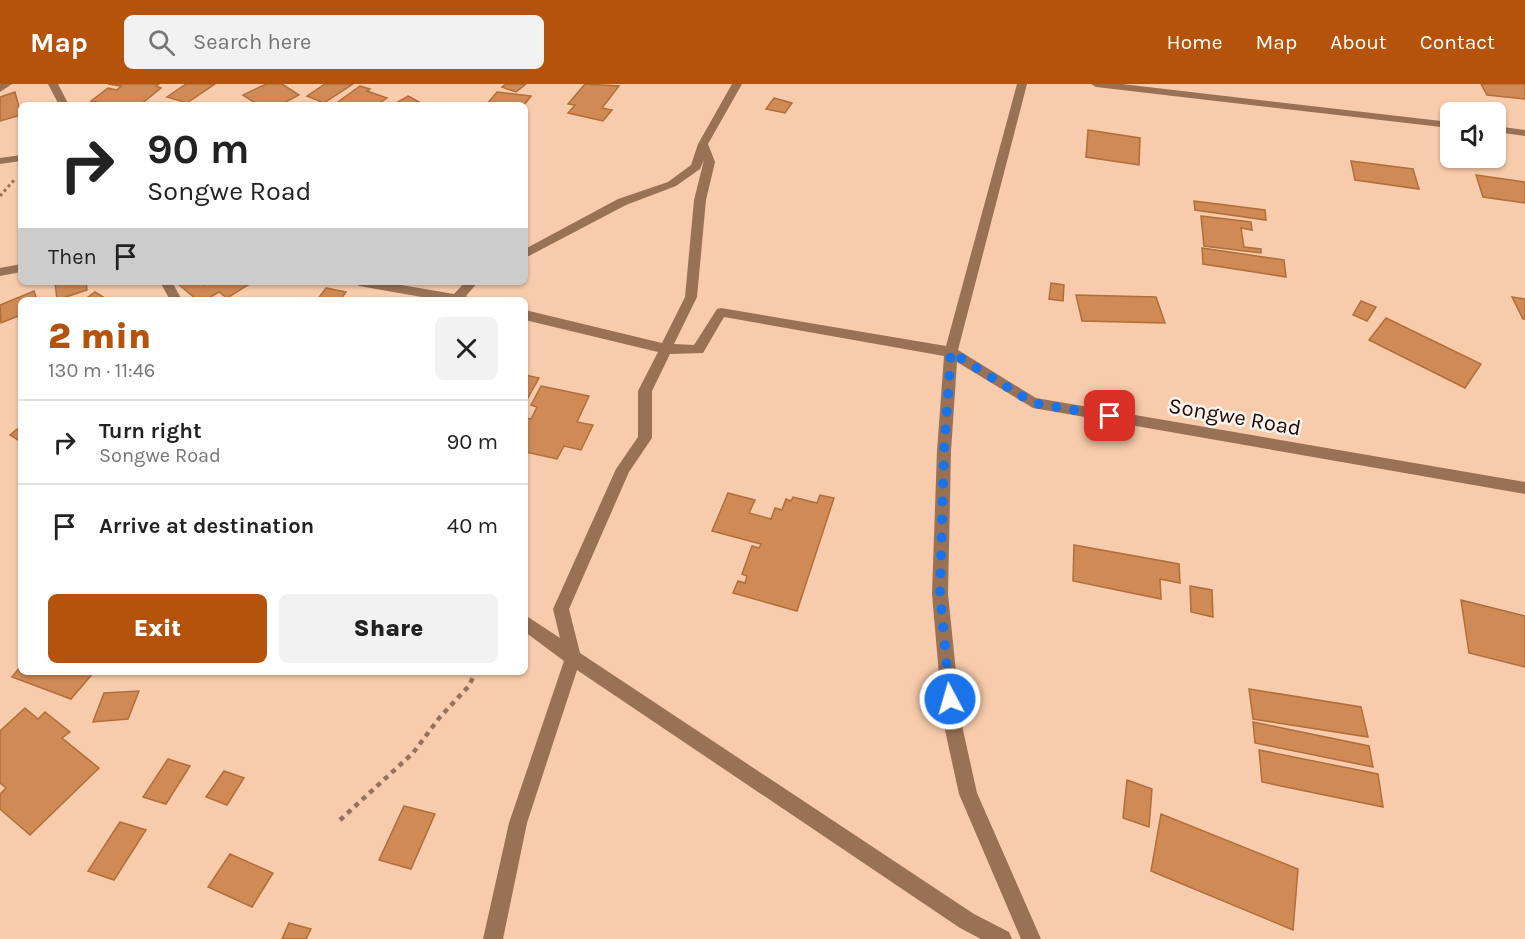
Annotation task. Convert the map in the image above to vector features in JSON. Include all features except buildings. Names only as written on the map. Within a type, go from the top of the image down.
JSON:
[{"type":"street","points":[[0,89],[7,84]]},
{"type":"street","points":[[53,84],[62,102]]},
{"type":"street","points":[[528,252],[622,202],[672,184],[696,167],[703,144],[736,84]]},
{"type":"street","points":[[1022,84],[951,352],[944,451],[940,594],[952,721],[968,794],[1031,939]]},
{"type":"street","points":[[1096,84],[1440,124]]},
{"type":"street","points":[[1506,130],[1525,133]]},
{"type":"street","points":[[493,939],[518,823],[573,658],[561,609],[623,469],[645,438],[645,392],[691,297],[700,200],[710,162],[703,144]]},
{"type":"street","points":[[0,161],[18,158]]},
{"type":"street","points":[[0,272],[18,269]]},
{"type":"street","points":[[377,285],[449,297]]},
{"type":"street","points":[[528,316],[664,349],[698,350],[722,312],[951,352]]},
{"type":"street","name":"Songwe Road","points":[[951,352],[1033,403],[1525,488]]},
{"type":"street","points":[[528,624],[573,658],[958,915],[1002,939]]},
{"type":"path","points":[[0,196],[18,176]]},
{"type":"path","points":[[340,820],[413,753],[440,717],[468,687],[474,675]]},
{"type":"route","points":[[950,699],[940,594],[944,451],[951,352],[1033,403],[1110,416]]}]
